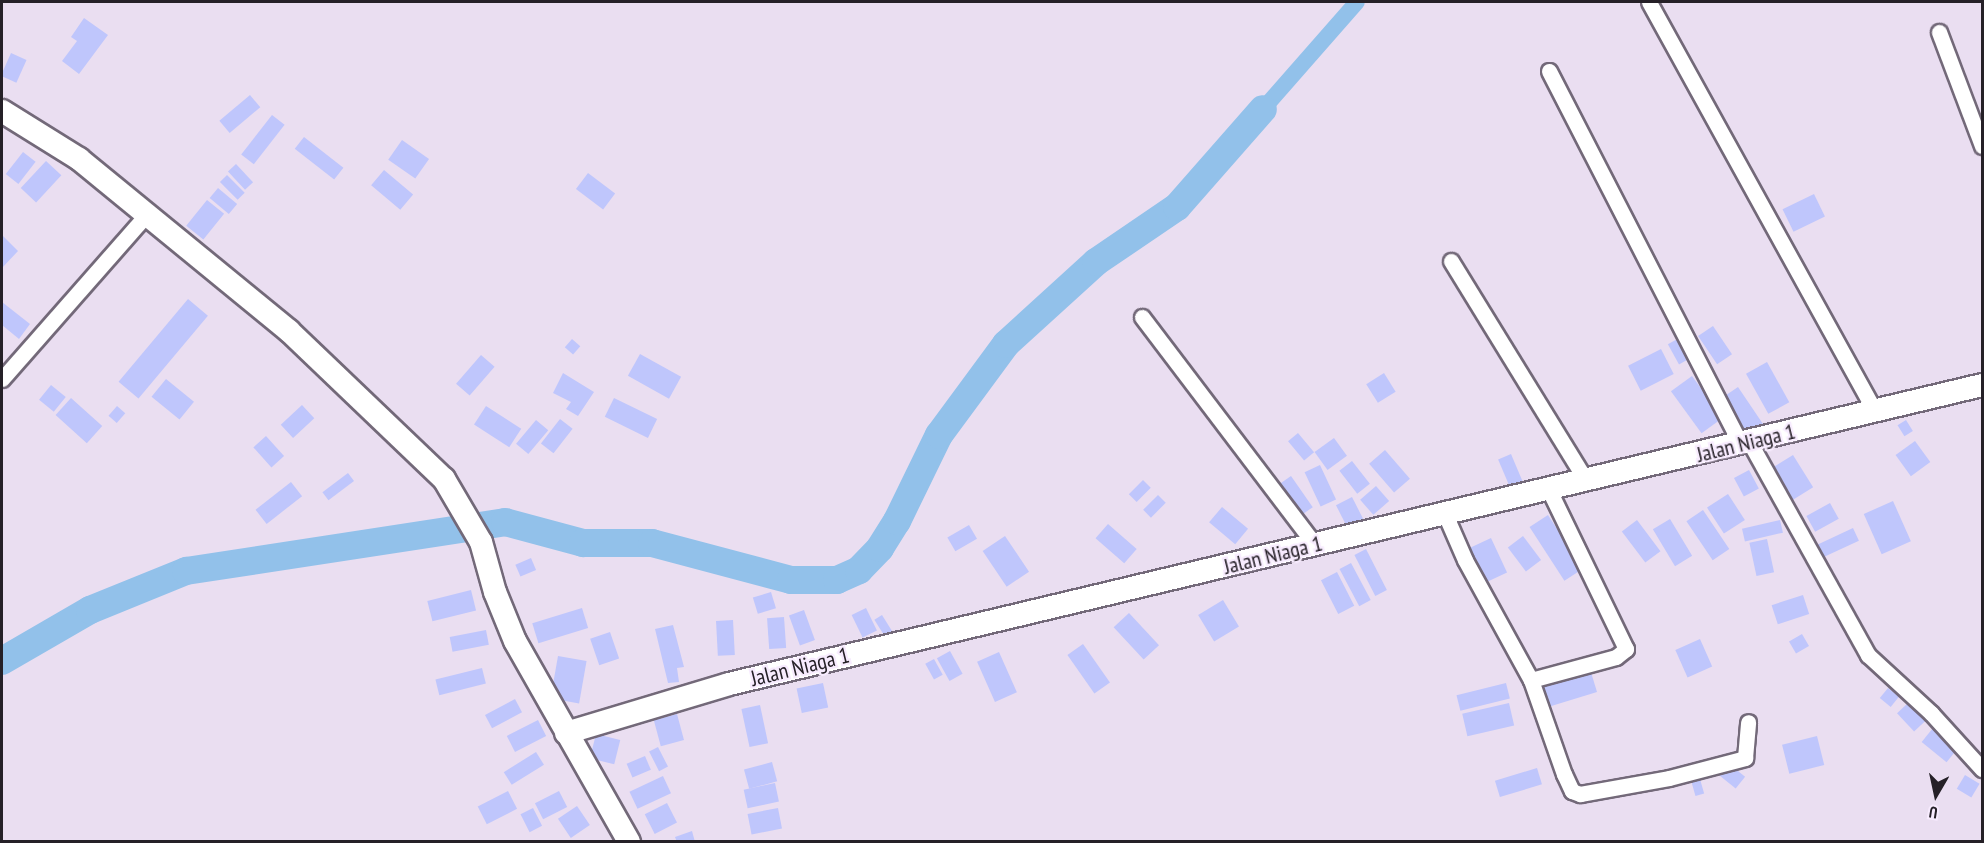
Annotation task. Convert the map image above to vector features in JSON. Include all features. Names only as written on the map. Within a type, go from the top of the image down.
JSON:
[{"type":"street","points":[[1649,2],[1875,411]]},
{"type":"street","points":[[1940,32],[1983,146]]},
{"type":"street","points":[[1549,71],[1745,444],[1868,655],[1931,713],[1983,769]]},
{"type":"street","points":[[2,111],[79,159],[145,216],[297,339],[362,405],[436,470],[455,496],[481,542],[503,614],[566,734],[629,842]]},
{"type":"street","points":[[2,379],[145,216]]},
{"type":"street","points":[[1450,261],[1587,482]]},
{"type":"street","points":[[1142,317],[1315,544]]},
{"type":"street","name":"Jalan Niaga 1","points":[[566,734],[741,681],[1315,544],[1587,482],[1983,385]]},
{"type":"street","points":[[1531,680],[1616,657],[1626,649],[1549,490]]},
{"type":"street","points":[[1445,514],[1465,560],[1531,680],[1572,791],[1580,794],[1669,778],[1745,758],[1748,723]]},
{"type":"building","points":[[84,18],[108,35],[79,74],[62,61],[77,41],[71,37]]},
{"type":"building","points":[[11,53],[27,60],[16,83],[2,76]]},
{"type":"building","points":[[250,95],[260,107],[230,133],[219,121]]},
{"type":"building","points":[[272,115],[285,125],[254,164],[241,154]]},
{"type":"building","points":[[304,137],[343,168],[334,180],[295,149]]},
{"type":"building","points":[[402,140],[429,159],[415,179],[388,160]]},
{"type":"building","points":[[23,152],[36,162],[18,184],[6,174]]},
{"type":"building","points":[[46,161],[61,175],[36,202],[21,188]]},
{"type":"building","points":[[236,164],[253,182],[245,190],[228,172]]},
{"type":"building","points":[[384,170],[413,194],[400,210],[371,185]]},
{"type":"building","points":[[588,173],[615,193],[603,209],[576,189]]},
{"type":"building","points":[[227,175],[245,193],[238,200],[220,182]]},
{"type":"building","points":[[218,188],[237,204],[229,214],[210,198]]},
{"type":"building","points":[[1814,194],[1825,216],[1794,232],[1783,209]]},
{"type":"building","points":[[207,200],[224,214],[203,239],[186,226]]},
{"type":"building","points":[[2,235],[18,251],[2,268]]},
{"type":"building","points":[[188,299],[208,316],[138,398],[119,382]]},
{"type":"building","points":[[2,302],[30,324],[19,339],[2,325]]},
{"type":"building","points":[[1713,326],[1732,354],[1717,364],[1698,336]]},
{"type":"building","points":[[1681,337],[1692,357],[1679,364],[1668,344]]},
{"type":"building","points":[[572,339],[580,346],[573,355],[565,347]]},
{"type":"building","points":[[1661,349],[1674,374],[1641,391],[1628,366]]},
{"type":"building","points":[[640,354],[681,377],[669,399],[628,376]]},
{"type":"building","points":[[481,355],[495,367],[470,395],[456,384]]},
{"type":"building","points":[[1767,362],[1789,402],[1768,414],[1746,374]]},
{"type":"building","points":[[563,373],[594,392],[578,416],[566,409],[571,402],[553,393]]},
{"type":"building","points":[[1384,373],[1396,392],[1378,403],[1366,384]]},
{"type":"building","points":[[1692,376],[1723,418],[1702,433],[1671,391]]},
{"type":"building","points":[[166,379],[194,402],[180,420],[152,397]]},
{"type":"building","points":[[51,385],[66,397],[54,412],[39,400]]},
{"type":"building","points":[[1738,387],[1763,424],[1747,435],[1721,398]]},
{"type":"building","points":[[71,398],[102,426],[87,443],[56,415]]},
{"type":"building","points":[[614,398],[657,419],[648,438],[605,417]]},
{"type":"building","points":[[302,405],[314,418],[293,438],[281,425]]},
{"type":"building","points":[[117,406],[125,413],[117,423],[108,416]]},
{"type":"building","points":[[486,406],[521,429],[509,447],[474,424]]},
{"type":"building","points":[[560,419],[573,429],[554,453],[541,443]]},
{"type":"building","points":[[536,420],[548,430],[528,454],[516,444]]},
{"type":"building","points":[[1906,420],[1913,431],[1904,436],[1898,425]]},
{"type":"building","points":[[1298,433],[1314,452],[1304,461],[1288,441]]},
{"type":"building","points":[[266,436],[284,456],[271,467],[253,447]]},
{"type":"building","points":[[1334,438],[1347,456],[1328,470],[1315,452]]},
{"type":"building","points":[[1915,441],[1930,462],[1911,476],[1896,455]]},
{"type":"building","points":[[1385,450],[1410,479],[1394,492],[1369,464]]},
{"type":"building","points":[[1511,454],[1524,484],[1511,490],[1498,459]]},
{"type":"building","points":[[1793,455],[1813,487],[1789,502],[1769,470]]},
{"type":"building","points":[[1352,461],[1370,484],[1357,494],[1339,471]]},
{"type":"building","points":[[1320,465],[1336,499],[1321,507],[1305,472]]},
{"type":"building","points":[[1749,470],[1759,489],[1744,497],[1734,478]]},
{"type":"building","points":[[348,473],[354,481],[328,500],[322,492]]},
{"type":"building","points":[[1291,476],[1313,507],[1298,517],[1276,486]]},
{"type":"building","points":[[1143,480],[1151,488],[1137,502],[1129,494]]},
{"type":"building","points":[[291,482],[302,496],[267,524],[256,510]]},
{"type":"building","points":[[1376,486],[1389,501],[1373,515],[1360,500]]},
{"type":"building","points":[[1728,494],[1745,520],[1724,534],[1707,508]]},
{"type":"building","points":[[1158,495],[1166,503],[1151,518],[1143,510]]},
{"type":"building","points":[[1352,497],[1366,524],[1350,532],[1336,505]]},
{"type":"building","points":[[1893,501],[1911,541],[1882,554],[1864,514]]},
{"type":"building","points":[[1830,503],[1839,519],[1815,532],[1806,516]]},
{"type":"building","points":[[1222,507],[1248,529],[1235,544],[1209,522]]},
{"type":"building","points":[[1703,510],[1729,549],[1713,560],[1686,521]]},
{"type":"building","points":[[1548,515],[1583,569],[1564,581],[1530,527]]},
{"type":"building","points":[[1670,519],[1692,556],[1675,566],[1653,529]]},
{"type":"building","points":[[1637,520],[1660,551],[1645,563],[1622,531]]},
{"type":"building","points":[[1780,520],[1783,533],[1745,541],[1742,529]]},
{"type":"building","points":[[1108,524],[1137,549],[1124,563],[1096,538]]},
{"type":"building","points":[[969,525],[977,539],[955,551],[947,538]]},
{"type":"building","points":[[1853,528],[1859,541],[1823,558],[1817,545]]},
{"type":"building","points":[[1005,536],[1029,572],[1007,587],[983,551]]},
{"type":"building","points":[[1523,536],[1541,560],[1526,571],[1508,547]]},
{"type":"building","points":[[1491,538],[1507,572],[1486,582],[1470,548]]},
{"type":"building","points":[[1767,539],[1774,572],[1756,576],[1749,543]]},
{"type":"building","points":[[1366,549],[1387,590],[1375,596],[1354,555]]},
{"type":"building","points":[[531,558],[536,570],[520,577],[515,565]]},
{"type":"building","points":[[1351,563],[1371,600],[1359,606],[1340,569]]},
{"type":"building","points":[[1337,572],[1354,606],[1338,614],[1321,580]]},
{"type":"building","points":[[471,590],[476,610],[432,621],[427,601]]},
{"type":"building","points":[[771,592],[776,608],[758,614],[753,598]]},
{"type":"building","points":[[1803,595],[1809,614],[1778,624],[1772,605]]},
{"type":"building","points":[[1223,600],[1239,627],[1214,642],[1198,615]]},
{"type":"building","points":[[582,608],[588,628],[538,643],[532,623]]},
{"type":"building","points":[[866,608],[877,630],[863,637],[852,615]]},
{"type":"building","points":[[804,610],[815,640],[800,646],[789,615]]},
{"type":"building","points":[[1129,613],[1159,645],[1144,660],[1114,627]]},
{"type":"building","points":[[882,615],[896,637],[888,642],[874,620]]},
{"type":"building","points":[[784,617],[786,648],[769,649],[767,618]]},
{"type":"building","points":[[733,620],[735,655],[718,656],[716,621]]},
{"type":"building","points":[[673,625],[684,667],[677,668],[679,682],[668,683],[655,629]]},
{"type":"building","points":[[486,630],[489,645],[453,652],[450,637]]},
{"type":"building","points":[[610,632],[619,658],[599,665],[590,639]]},
{"type":"building","points":[[1802,634],[1809,646],[1796,654],[1789,642]]},
{"type":"building","points":[[1700,639],[1712,666],[1688,677],[1675,650]]},
{"type":"building","points":[[1083,644],[1110,683],[1094,693],[1067,655]]},
{"type":"building","points":[[950,651],[963,674],[949,681],[937,658]]},
{"type":"building","points":[[999,652],[1017,692],[995,702],[977,662]]},
{"type":"building","points":[[558,656],[587,661],[579,703],[551,698]]},
{"type":"building","points":[[934,659],[943,675],[934,680],[925,664]]},
{"type":"building","points":[[482,668],[486,684],[439,695],[435,680]]},
{"type":"building","points":[[1590,669],[1597,692],[1547,707],[1540,684]]},
{"type":"building","points":[[823,683],[828,707],[802,713],[797,689]]},
{"type":"building","points":[[1506,683],[1510,699],[1460,711],[1457,695]]},
{"type":"building","points":[[1888,688],[1899,697],[1891,707],[1880,698]]},
{"type":"building","points":[[515,699],[522,712],[492,728],[485,715]]},
{"type":"building","points":[[1509,703],[1514,725],[1467,736],[1462,714]]},
{"type":"building","points":[[1908,703],[1925,721],[1914,732],[1897,713]]},
{"type":"building","points":[[760,705],[768,743],[750,747],[741,709]]},
{"type":"building","points":[[677,714],[684,740],[661,746],[654,720]]},
{"type":"building","points":[[538,720],[546,736],[515,752],[507,736]]},
{"type":"building","points":[[1933,728],[1958,748],[1947,762],[1922,742]]},
{"type":"building","points":[[596,734],[620,740],[614,764],[590,758]]},
{"type":"building","points":[[1817,736],[1824,765],[1789,774],[1782,745]]},
{"type":"building","points":[[658,747],[668,767],[659,771],[649,752]]},
{"type":"building","points":[[536,752],[544,765],[512,785],[504,772]]},
{"type":"building","points":[[645,756],[651,770],[632,778],[627,764]]},
{"type":"building","points":[[772,762],[777,781],[749,789],[744,770]]},
{"type":"building","points":[[1728,763],[1745,777],[1736,789],[1719,775]]},
{"type":"building","points":[[1537,768],[1542,784],[1500,797],[1495,781]]},
{"type":"building","points":[[1965,775],[1980,784],[1971,797],[1957,789]]},
{"type":"building","points":[[663,776],[671,793],[637,809],[629,792]]},
{"type":"building","points":[[1700,779],[1704,793],[1695,796],[1691,781]]},
{"type":"building","points":[[775,783],[779,802],[748,808],[744,790]]},
{"type":"building","points":[[508,791],[517,809],[487,824],[478,806]]},
{"type":"building","points":[[559,791],[567,807],[543,819],[535,803]]},
{"type":"building","points":[[667,803],[677,823],[655,834],[645,814]]},
{"type":"building","points":[[577,806],[590,825],[571,838],[558,819]]},
{"type":"building","points":[[533,808],[542,826],[530,832],[521,814]]},
{"type":"building","points":[[778,808],[782,829],[752,835],[748,814]]},
{"type":"building","points":[[692,831],[695,842],[677,842],[675,837]]},
{"type":"waterway","points":[[1263,109],[1357,2]]},
{"type":"waterway","points":[[2,661],[90,610],[186,571],[505,522],[583,543],[652,543],[791,580],[837,580],[859,570],[880,548],[897,521],[939,435],[1006,344],[1096,262],[1177,207],[1263,109]]}]
